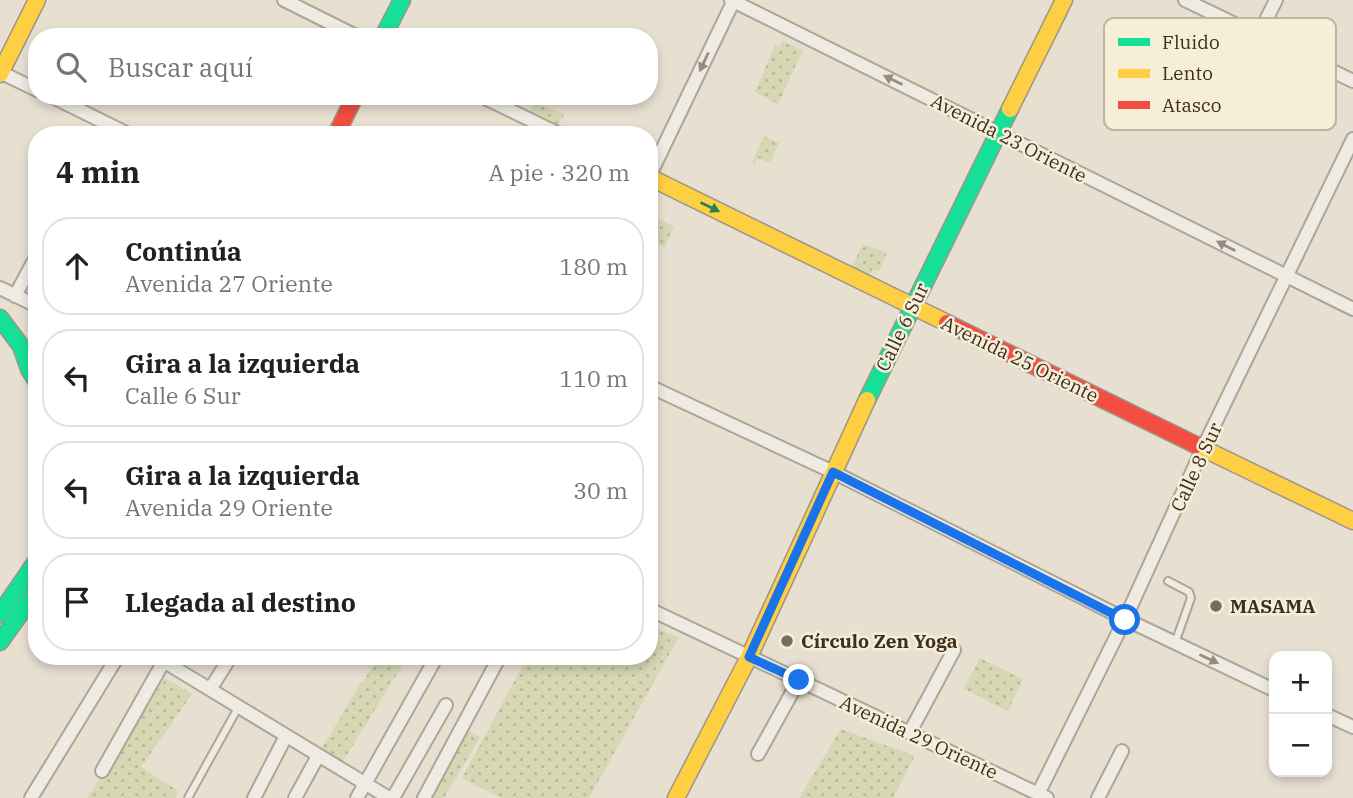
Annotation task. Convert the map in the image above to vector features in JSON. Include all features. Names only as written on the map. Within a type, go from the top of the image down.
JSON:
[{"type":"street","points":[[28,86],[0,73],[37,0]]},
{"type":"street","points":[[284,0],[340,28]]},
{"type":"street","points":[[388,28],[402,0]]},
{"type":"street","points":[[658,158],[733,0]]},
{"type":"street","name":"Avenida 23 Oriente","points":[[733,0],[1353,309]]},
{"type":"street","name":"Calle 6 Sur","points":[[676,798],[749,657],[912,306],[1064,0]]},
{"type":"street","points":[[1185,0],[1222,18]]},
{"type":"street","points":[[1267,18],[1276,0]]},
{"type":"street","points":[[1336,73],[1353,81]]},
{"type":"street","points":[[69,105],[112,126]]},
{"type":"street","points":[[340,126],[351,105]]},
{"type":"street","points":[[500,105],[543,126]]},
{"type":"street","name":"Calle 8 Sur","points":[[1042,796],[1203,448],[1353,139]]},
{"type":"street","name":"Avenida 25 Oriente","points":[[658,181],[1353,521]]},
{"type":"street","points":[[15,296],[28,272]]},
{"type":"street","points":[[0,288],[28,302]]},
{"type":"street","points":[[0,318],[28,351]]},
{"type":"street","points":[[21,346],[28,366]]},
{"type":"street","points":[[658,390],[833,472],[1125,620],[1269,688]]},
{"type":"street","points":[[0,614],[28,583]]},
{"type":"street","points":[[0,642],[28,603]]},
{"type":"street","name":"Avenida 29 Oriente","points":[[658,613],[1042,796]]},
{"type":"street","points":[[910,732],[954,650]]},
{"type":"street","points":[[30,798],[112,665]]},
{"type":"street","points":[[102,771],[157,665]]},
{"type":"street","points":[[171,665],[391,798],[446,705]]},
{"type":"street","points":[[211,688],[225,665]]},
{"type":"street","points":[[357,798],[432,665]]},
{"type":"street","points":[[424,798],[495,665]]},
{"type":"street","points":[[758,754],[799,680]]},
{"type":"street","points":[[1332,717],[1353,727]]},
{"type":"street","points":[[254,798],[286,736]]},
{"type":"street","points":[[1098,798],[1122,751]]},
{"type":"street","points":[[295,798],[318,756]]},
{"type":"lane","points":[[1168,581],[1189,592],[1191,598],[1175,643]]},
{"type":"lane","points":[[188,798],[239,706]]},
{"type":"green space","points":[[783,41],[803,50],[778,104],[755,92],[775,45],[780,47]]},
{"type":"green space","points":[[534,105],[540,105],[564,115],[557,126],[552,126],[528,115]]},
{"type":"green space","points":[[764,136],[779,143],[770,163],[758,158],[755,164],[752,163]]},
{"type":"green space","points":[[658,219],[674,226],[665,247],[658,244]]},
{"type":"green space","points":[[863,244],[887,253],[879,271],[873,269],[868,277],[851,268]]},
{"type":"green space","points":[[658,629],[679,637],[589,798],[501,798],[462,778],[523,665],[658,665]]},
{"type":"green space","points":[[980,658],[1023,679],[1008,711],[964,689]]},
{"type":"green space","points":[[374,665],[402,665],[342,763],[322,748]]},
{"type":"green space","points":[[165,678],[192,694],[141,767],[178,791],[175,798],[87,798]]},
{"type":"green space","points":[[465,729],[480,737],[444,798],[428,798]]},
{"type":"green space","points":[[841,729],[915,756],[893,798],[799,798]]},
{"type":"traffic: fast","points":[[388,28],[402,0]]},
{"type":"traffic: fast","points":[[867,400],[1010,109]]},
{"type":"traffic: fast","points":[[0,318],[28,351]]},
{"type":"traffic: fast","points":[[21,346],[28,366]]},
{"type":"traffic: fast","points":[[0,614],[28,573]]},
{"type":"traffic: fast","points":[[0,642],[28,603]]},
{"type":"traffic: slow","points":[[0,74],[37,0]]},
{"type":"traffic: slow","points":[[1010,109],[1064,0]]},
{"type":"traffic: slow","points":[[658,181],[947,323]]},
{"type":"traffic: slow","points":[[676,798],[749,657],[867,400]]},
{"type":"traffic: slow","points":[[1196,445],[1353,521]]},
{"type":"traffic: jam","points":[[340,126],[351,105]]},
{"type":"traffic: jam","points":[[947,323],[1196,445]]},
{"type":"place","name":"MASAMA","points":[[1216,606]]},
{"type":"place","name":"Círculo Zen Yoga","points":[[787,641]]},
{"type":"route","points":[[799,680],[749,657],[833,472],[1125,620]]}]
